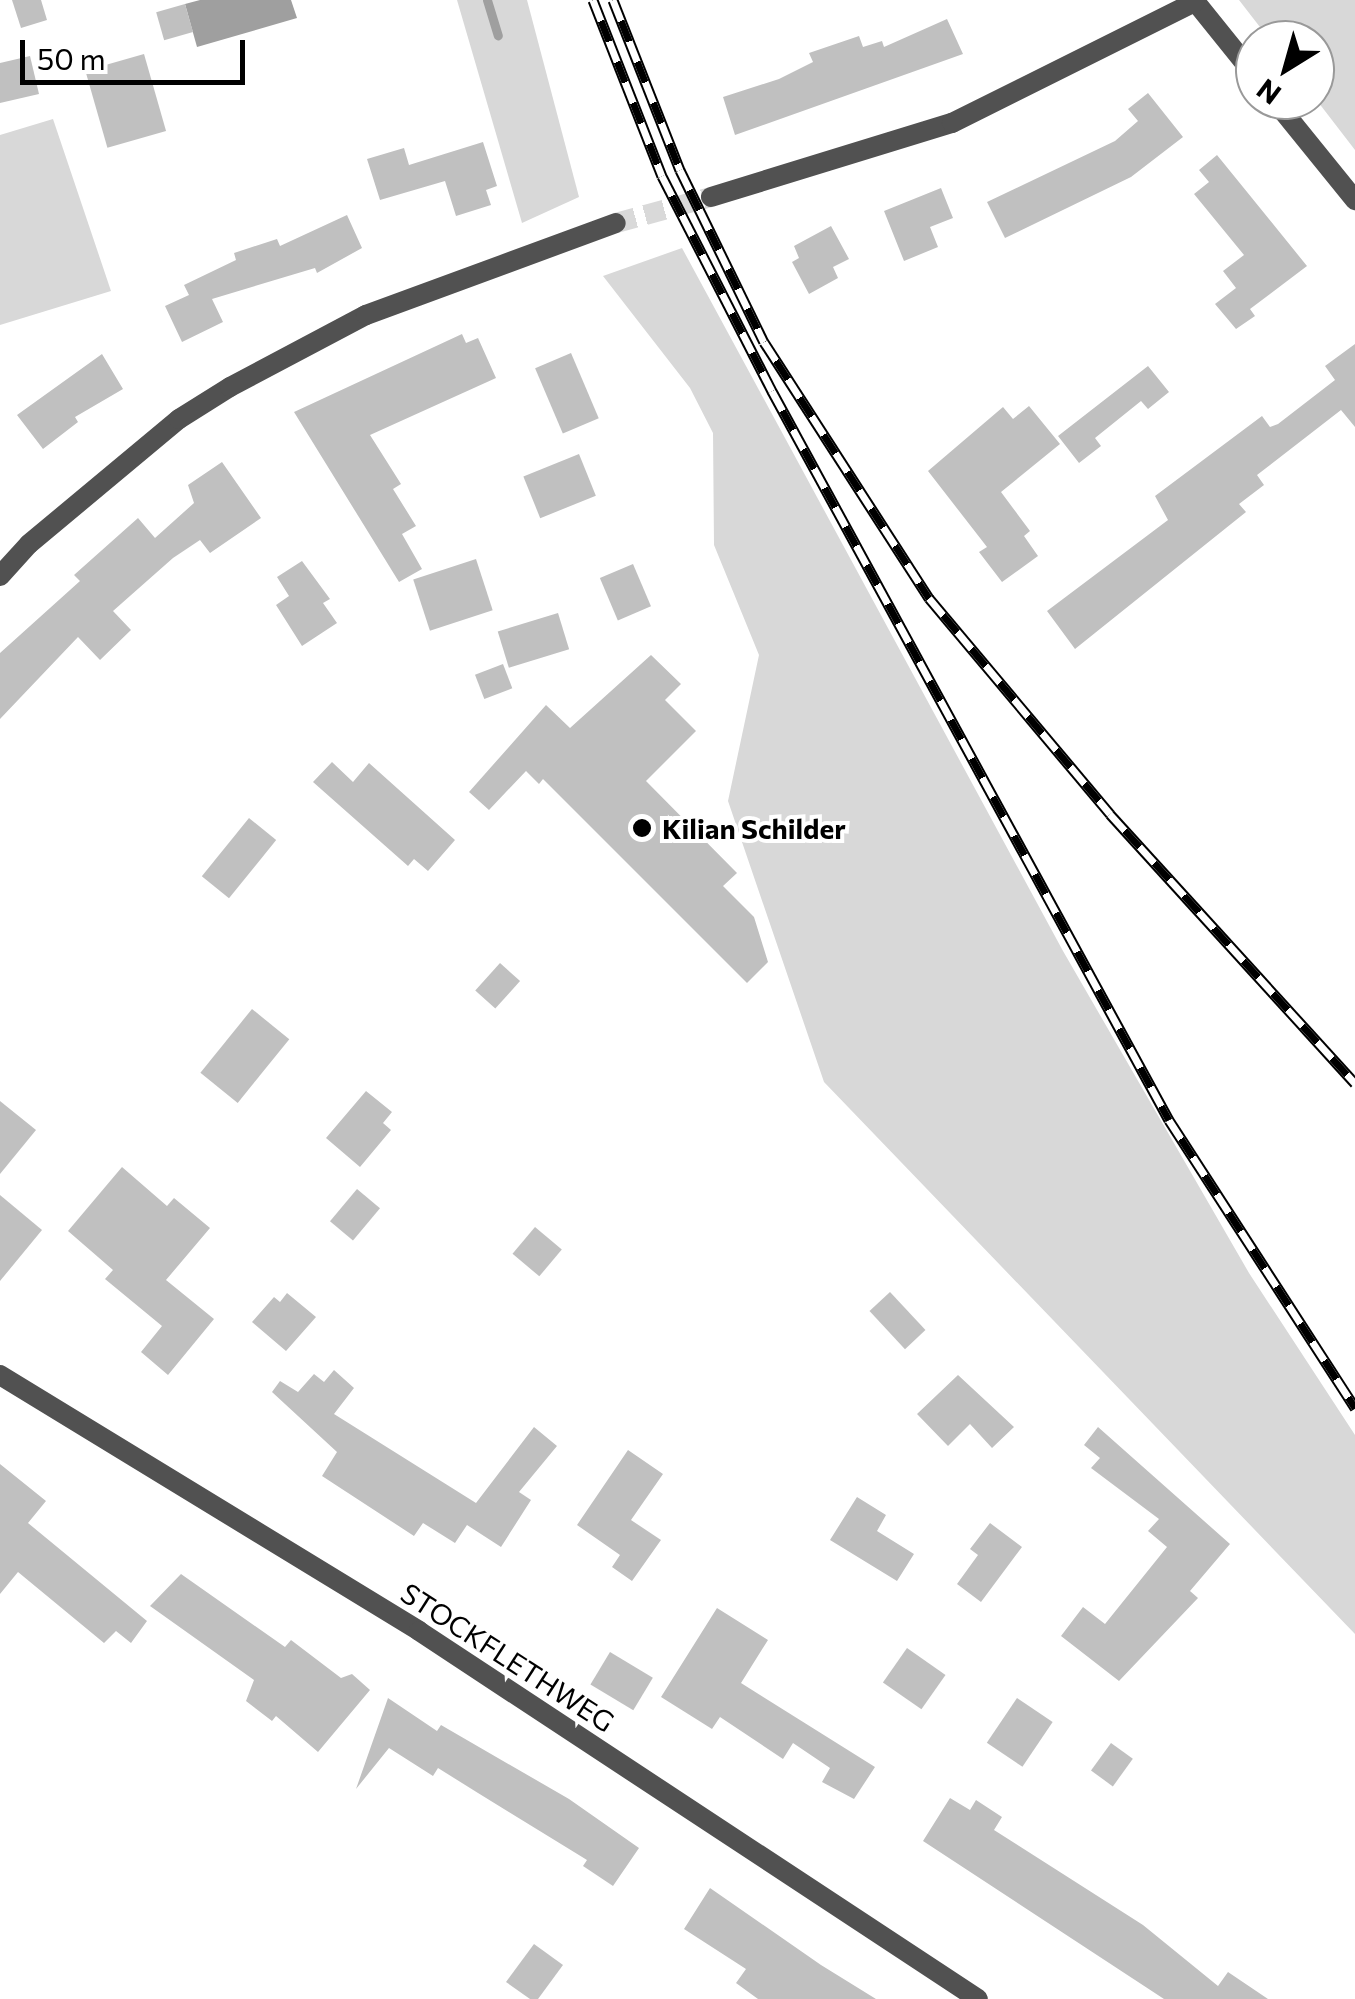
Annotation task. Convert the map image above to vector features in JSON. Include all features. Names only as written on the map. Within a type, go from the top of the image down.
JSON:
[{"type":"street","points":[[711,198],[952,123],[1195,1],[1235,51]]},
{"type":"street","points":[[1290,120],[1355,200]]},
{"type":"street","points":[[0,576],[29,544],[179,419],[230,386],[366,314],[616,223]]},
{"type":"street","name":"STOCKFLETHWEG","points":[[0,1375],[419,1631],[978,1999]]},
{"type":"shaded area","points":[[200,0],[291,0],[297,18],[197,47],[185,4]]},
{"type":"shaded area","points":[[457,0],[527,0],[579,197],[522,223]]},
{"type":"shaded area","points":[[1239,0],[1355,0],[1355,150],[1332,120],[1335,120],[1335,20],[1254,20]]},
{"type":"shaded area","points":[[53,119],[111,291],[0,325],[0,135]]},
{"type":"shaded area","points":[[682,248],[1063,951],[1249,1273],[1355,1435],[1355,1634],[824,1082],[728,801],[759,655],[714,545],[713,433],[690,388],[603,276]]},
{"type":"building","points":[[12,0],[41,0],[47,20],[21,28]]},
{"type":"building","points":[[185,4],[193,32],[164,40],[156,12]]},
{"type":"building","points":[[947,19],[963,54],[735,135],[723,97],[779,79],[813,62],[809,53],[859,36],[863,47],[882,41],[884,47]]},
{"type":"building","points":[[144,54],[166,131],[107,148],[85,71]]},
{"type":"building","points":[[30,56],[39,94],[0,103],[0,63]]},
{"type":"building","points":[[1148,93],[1183,137],[1131,177],[1005,238],[987,202],[1115,141],[1138,121],[1128,109]]},
{"type":"building","points":[[483,142],[497,186],[486,190],[491,205],[456,216],[445,181],[380,200],[367,159],[404,148],[409,165]]},
{"type":"building","points":[[1217,155],[1307,266],[1250,309],[1255,316],[1236,329],[1215,304],[1236,288],[1223,271],[1244,255],[1194,194],[1209,182],[1199,170]]},
{"type":"building","points":[[941,188],[953,218],[930,227],[938,247],[904,261],[884,211]]},
{"type":"building","points":[[347,215],[362,248],[317,273],[315,268],[212,299],[223,322],[182,342],[165,306],[189,295],[184,285],[236,260],[234,253],[277,239],[280,246]]},
{"type":"building","points":[[831,226],[849,259],[833,267],[838,278],[809,294],[792,262],[799,258],[794,246]]},
{"type":"building","points":[[462,334],[466,343],[478,338],[496,378],[370,435],[401,484],[393,489],[416,526],[402,534],[422,569],[399,582],[294,412]]},
{"type":"building","points":[[1355,344],[1355,427],[1341,410],[1257,475],[1264,485],[1239,504],[1246,512],[1075,649],[1047,611],[1168,520],[1155,496],[1262,416],[1270,427],[1278,424],[1335,380],[1325,366]]},
{"type":"building","points":[[571,353],[599,418],[563,434],[535,368]]},
{"type":"building","points":[[102,354],[123,389],[75,417],[78,422],[43,449],[17,415]]},
{"type":"building","points":[[1148,366],[1169,392],[1148,409],[1141,401],[1095,438],[1101,446],[1079,463],[1058,436]]},
{"type":"building","points":[[1029,406],[1060,444],[1001,492],[1030,531],[1024,536],[1038,556],[1002,582],[979,552],[987,547],[928,471],[1003,407],[1013,419]]},
{"type":"building","points":[[579,454],[596,496],[540,518],[523,476]]},
{"type":"building","points":[[222,462],[261,518],[210,553],[200,540],[173,558],[113,611],[131,630],[100,660],[78,637],[0,719],[0,653],[80,581],[74,575],[138,518],[155,538],[194,503],[188,485]]},
{"type":"building","points":[[476,559],[493,610],[430,631],[413,579]]},
{"type":"building","points":[[302,561],[330,599],[323,603],[337,623],[302,646],[276,605],[289,596],[277,577]]},
{"type":"building","points":[[633,564],[651,606],[618,620],[600,578]]},
{"type":"building","points":[[558,613],[569,649],[509,668],[498,631]]},
{"type":"building","name":"Kilian Schilder","points":[[651,655],[681,684],[665,700],[696,731],[646,781],[737,873],[723,886],[754,917],[768,962],[747,983],[543,779],[539,784],[526,771],[489,810],[469,792],[546,705],[570,728]]},
{"type":"building","points":[[503,664],[512,688],[484,699],[475,675]]},
{"type":"building","points":[[332,762],[353,782],[369,763],[455,840],[428,871],[414,859],[408,866],[313,782]]},
{"type":"building","points":[[249,818],[276,840],[229,898],[202,876]]},
{"type":"building","points":[[500,963],[520,981],[495,1009],[475,990]]},
{"type":"building","points":[[252,1009],[289,1039],[238,1103],[200,1073]]},
{"type":"building","points":[[366,1091],[392,1112],[383,1123],[391,1130],[360,1167],[326,1138]]},
{"type":"building","points":[[0,1101],[36,1130],[0,1174]]},
{"type":"building","points":[[122,1167],[167,1206],[174,1198],[210,1228],[166,1280],[214,1319],[168,1375],[141,1352],[162,1326],[105,1279],[113,1270],[68,1231]]},
{"type":"building","points":[[357,1189],[380,1208],[353,1240],[330,1221]]},
{"type":"building","points":[[0,1195],[42,1230],[0,1281]]},
{"type":"building","points":[[535,1227],[562,1249],[539,1276],[513,1254]]},
{"type":"building","points":[[890,1292],[925,1330],[905,1349],[870,1311]]},
{"type":"building","points":[[287,1293],[316,1317],[286,1351],[252,1322],[274,1297],[280,1302]]},
{"type":"building","points":[[334,1370],[354,1388],[334,1414],[476,1503],[534,1427],[557,1446],[519,1492],[531,1500],[501,1547],[467,1525],[455,1543],[423,1523],[414,1536],[322,1476],[337,1452],[272,1392],[280,1381],[298,1392],[314,1374],[324,1382]]},
{"type":"building","points":[[958,1375],[1014,1427],[992,1448],[970,1424],[948,1446],[917,1414]]},
{"type":"building","points":[[1098,1427],[1230,1544],[1190,1591],[1198,1598],[1119,1681],[1061,1636],[1083,1607],[1105,1624],[1167,1547],[1148,1531],[1159,1519],[1091,1468],[1100,1458],[1084,1445]]},
{"type":"building","points":[[628,1450],[663,1474],[631,1520],[661,1540],[632,1581],[612,1567],[620,1555],[577,1525]]},
{"type":"building","points":[[0,1464],[46,1501],[28,1523],[147,1621],[131,1643],[116,1631],[104,1643],[18,1572],[0,1594]]},
{"type":"building","points":[[857,1497],[886,1515],[877,1531],[914,1554],[897,1581],[830,1540]]},
{"type":"building","points":[[990,1523],[1022,1547],[981,1602],[957,1584],[978,1555],[970,1549]]},
{"type":"building","points":[[181,1574],[285,1647],[291,1640],[341,1678],[352,1674],[370,1690],[318,1752],[276,1716],[272,1721],[246,1701],[254,1680],[150,1606]]},
{"type":"building","points":[[717,1608],[768,1640],[741,1683],[875,1767],[854,1799],[822,1782],[830,1768],[793,1743],[783,1759],[720,1717],[712,1729],[661,1697]]},
{"type":"building","points":[[907,1648],[946,1675],[921,1709],[883,1682]]},
{"type":"building","points":[[610,1652],[653,1678],[633,1710],[590,1685]]},
{"type":"building","points":[[388,1698],[437,1731],[441,1725],[569,1799],[639,1848],[613,1886],[583,1866],[587,1860],[438,1768],[433,1776],[389,1748],[356,1789]]},
{"type":"building","points":[[1017,1698],[1053,1722],[1022,1767],[987,1743]]},
{"type":"building","points":[[1111,1743],[1133,1759],[1113,1786],[1091,1771]]},
{"type":"building","points":[[950,1798],[970,1810],[976,1800],[1002,1817],[994,1830],[1143,1925],[1218,1986],[1228,1972],[1268,1999],[1164,1999],[923,1841]]},
{"type":"building","points":[[710,1888],[876,1999],[758,1999],[736,1983],[746,1969],[684,1929]]},
{"type":"building","points":[[534,1944],[563,1965],[538,1999],[530,1999],[506,1982]]},
{"type":"waterway","points":[[487,0],[498,35]]},
{"type":"tunnel","points":[[616,223],[711,197]]},
{"type":"railway","points":[[593,0],[662,176],[772,391],[1169,1120],[1355,1408]]},
{"type":"railway","points":[[613,0],[680,170],[764,342],[929,598],[1110,814],[1355,1083]]},
{"type":"place","name":"Kilian Schilder","points":[[642,828]]}]
